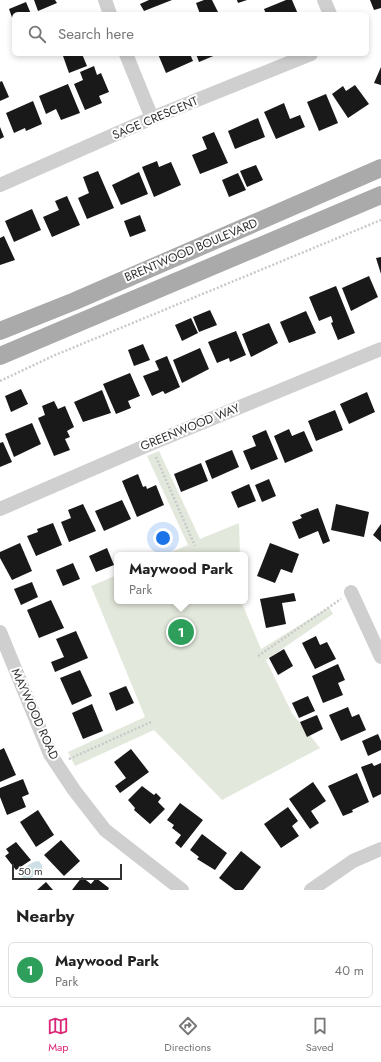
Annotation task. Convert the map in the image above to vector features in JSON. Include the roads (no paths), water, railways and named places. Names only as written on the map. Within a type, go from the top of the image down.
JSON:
[{"type":"main road","name":"BRENTWOOD BOULEVARD","points":[[0,331],[75,301],[381,168]]},
{"type":"main road","name":"BRENTWOOD BOULEVARD","points":[[0,356],[381,195]]},
{"type":"street","points":[[104,0],[109,12]]},
{"type":"street","points":[[324,0],[329,12]]},
{"type":"street","points":[[127,56],[152,118]]},
{"type":"street","name":"SAGE CRESCENT","points":[[0,185],[152,118],[306,56]]},
{"type":"street","name":"GREENWOOD WAY","points":[[0,509],[150,444],[381,349]]},
{"type":"street","points":[[351,592],[381,657]]},
{"type":"street","name":"MAYWOOD ROAD","points":[[0,632],[50,754],[74,790],[105,830],[182,890]]},
{"type":"street","points":[[311,890],[353,860],[381,849]]},
{"type":"place","name":"Maywood Park","points":[[181,632]]}]
